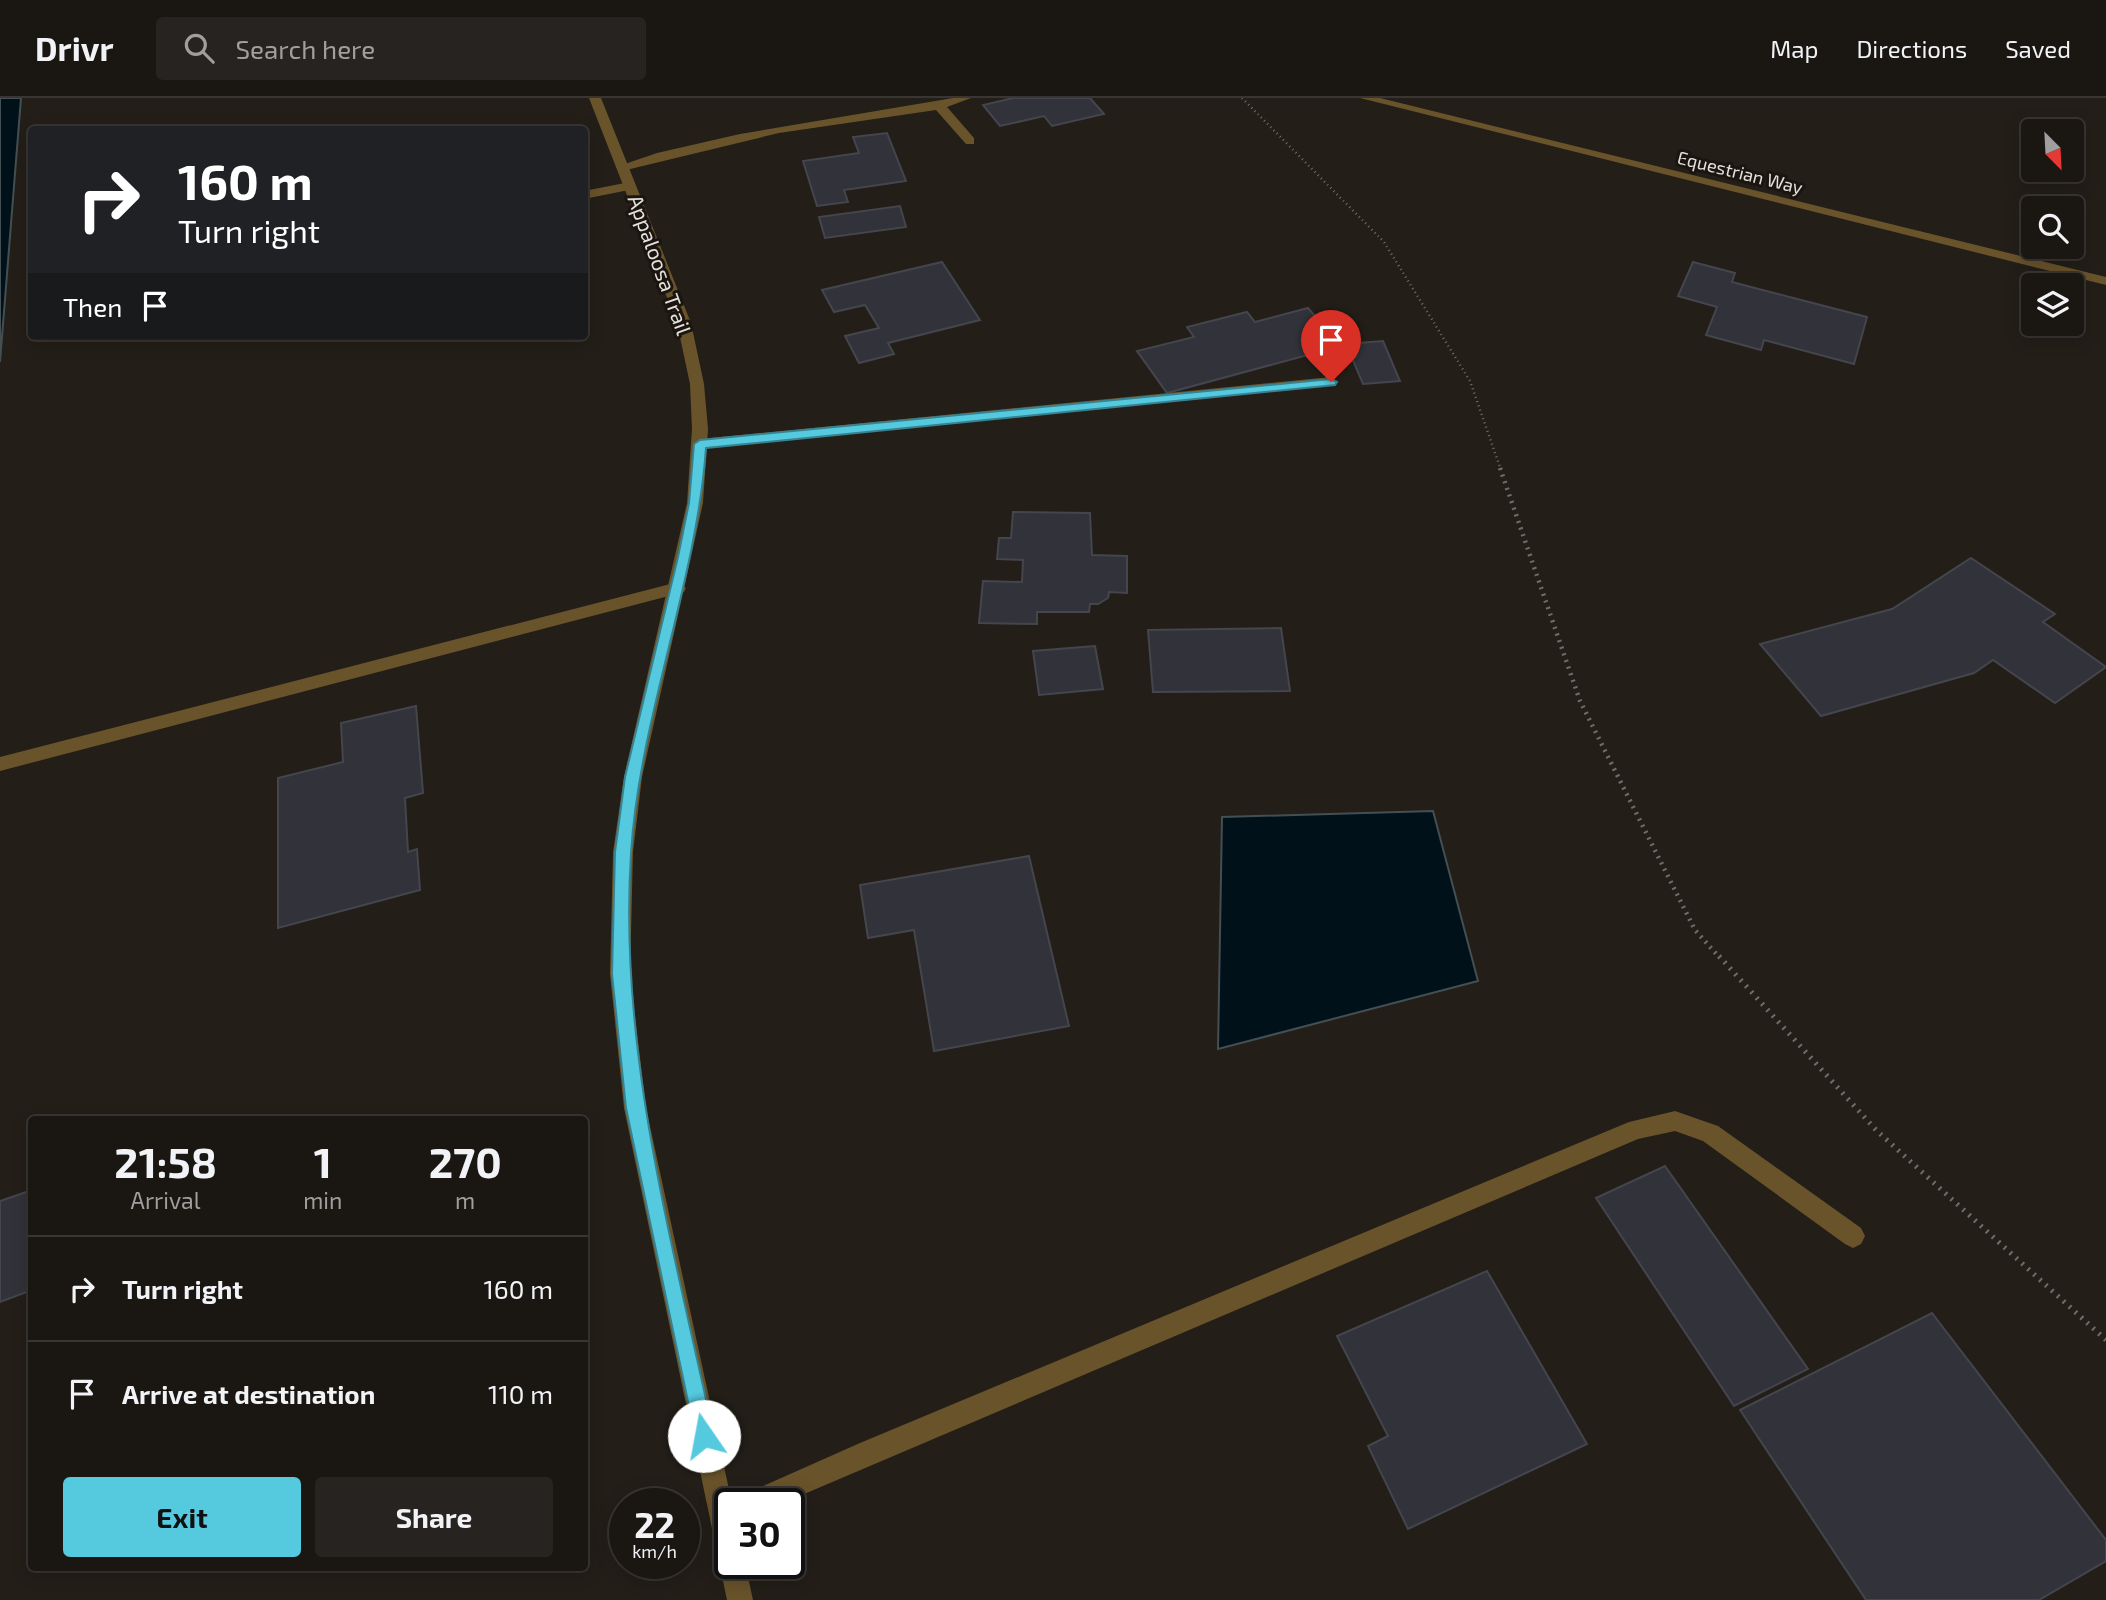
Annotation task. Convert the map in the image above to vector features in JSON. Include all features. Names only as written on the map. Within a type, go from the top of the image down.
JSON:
[{"type":"street","name":"Appaloosa Trail","points":[[595,98],[684,323],[697,384],[700,444],[695,503],[678,588],[633,777],[623,852],[621,974],[635,1108],[720,1488]]},
{"type":"street","points":[[622,167],[751,132],[841,117],[939,106],[965,98]]},
{"type":"street","name":"Equestrian Way","points":[[1366,98],[2106,281]]},
{"type":"street","points":[[939,106],[970,141]]},
{"type":"street","points":[[588,194],[630,186]]},
{"type":"street","points":[[700,444],[1331,382]]},
{"type":"street","points":[[0,764],[678,588]]},
{"type":"street","points":[[788,1488],[1637,1129],[1675,1121],[1710,1133],[1853,1236]]},
{"type":"street","points":[[735,1579],[740,1600]]},
{"type":"path","points":[[1242,98],[1384,242],[1470,382],[1580,701],[1695,930],[1876,1130],[2106,1340]]},
{"type":"shaded area","points":[[0,98],[21,98],[0,362]]},
{"type":"shaded area","points":[[1433,811],[1478,981],[1218,1049],[1222,817]]},
{"type":"building","points":[[1013,98],[1090,98],[1104,114],[1052,126],[1044,116],[1000,126],[983,105]]},
{"type":"building","points":[[887,133],[906,181],[844,190],[848,202],[817,206],[803,161],[859,153],[853,137]]},
{"type":"building","points":[[900,206],[906,227],[825,238],[819,217]]},
{"type":"building","points":[[942,262],[980,320],[888,343],[894,354],[859,363],[845,336],[879,328],[865,305],[834,312],[822,290]]},
{"type":"building","points":[[1693,262],[1735,273],[1732,282],[1867,317],[1854,364],[1764,340],[1761,350],[1706,335],[1717,307],[1678,296]]},
{"type":"building","points":[[1308,308],[1341,346],[1167,393],[1137,351],[1194,337],[1187,327],[1247,312],[1255,322]]},
{"type":"building","points":[[1383,341],[1400,381],[1363,384],[1346,344]]},
{"type":"building","points":[[1013,512],[1090,513],[1092,555],[1127,556],[1127,593],[1109,592],[1108,598],[1098,604],[1090,604],[1089,612],[1037,612],[1037,624],[979,623],[983,581],[1022,582],[1023,560],[997,559],[999,538],[1011,538]]},
{"type":"building","points":[[1971,558],[2055,614],[2043,622],[2106,667],[2055,703],[1993,660],[1974,673],[1821,716],[1760,644],[1892,609]]},
{"type":"building","points":[[1281,628],[1290,691],[1153,692],[1148,630]]},
{"type":"building","points":[[1095,646],[1103,689],[1039,695],[1033,651]]},
{"type":"building","points":[[416,706],[423,793],[405,798],[408,852],[417,849],[420,890],[278,928],[278,778],[343,762],[341,723]]},
{"type":"building","points":[[1029,856],[1069,1026],[934,1051],[914,930],[868,938],[860,885]]},
{"type":"building","points":[[1665,1166],[1808,1369],[1734,1406],[1596,1198]]},
{"type":"building","points":[[28,1191],[28,1292],[0,1302],[0,1201]]},
{"type":"building","points":[[1487,1271],[1587,1444],[1408,1529],[1368,1446],[1388,1436],[1337,1336]]},
{"type":"building","points":[[1932,1313],[2106,1540],[2106,1561],[2039,1600],[1866,1600],[1740,1410]]},
{"type":"route","points":[[704,1436],[650,1192],[635,1108],[621,974],[623,852],[633,777],[685,557],[695,503],[700,444],[1331,382]]}]
